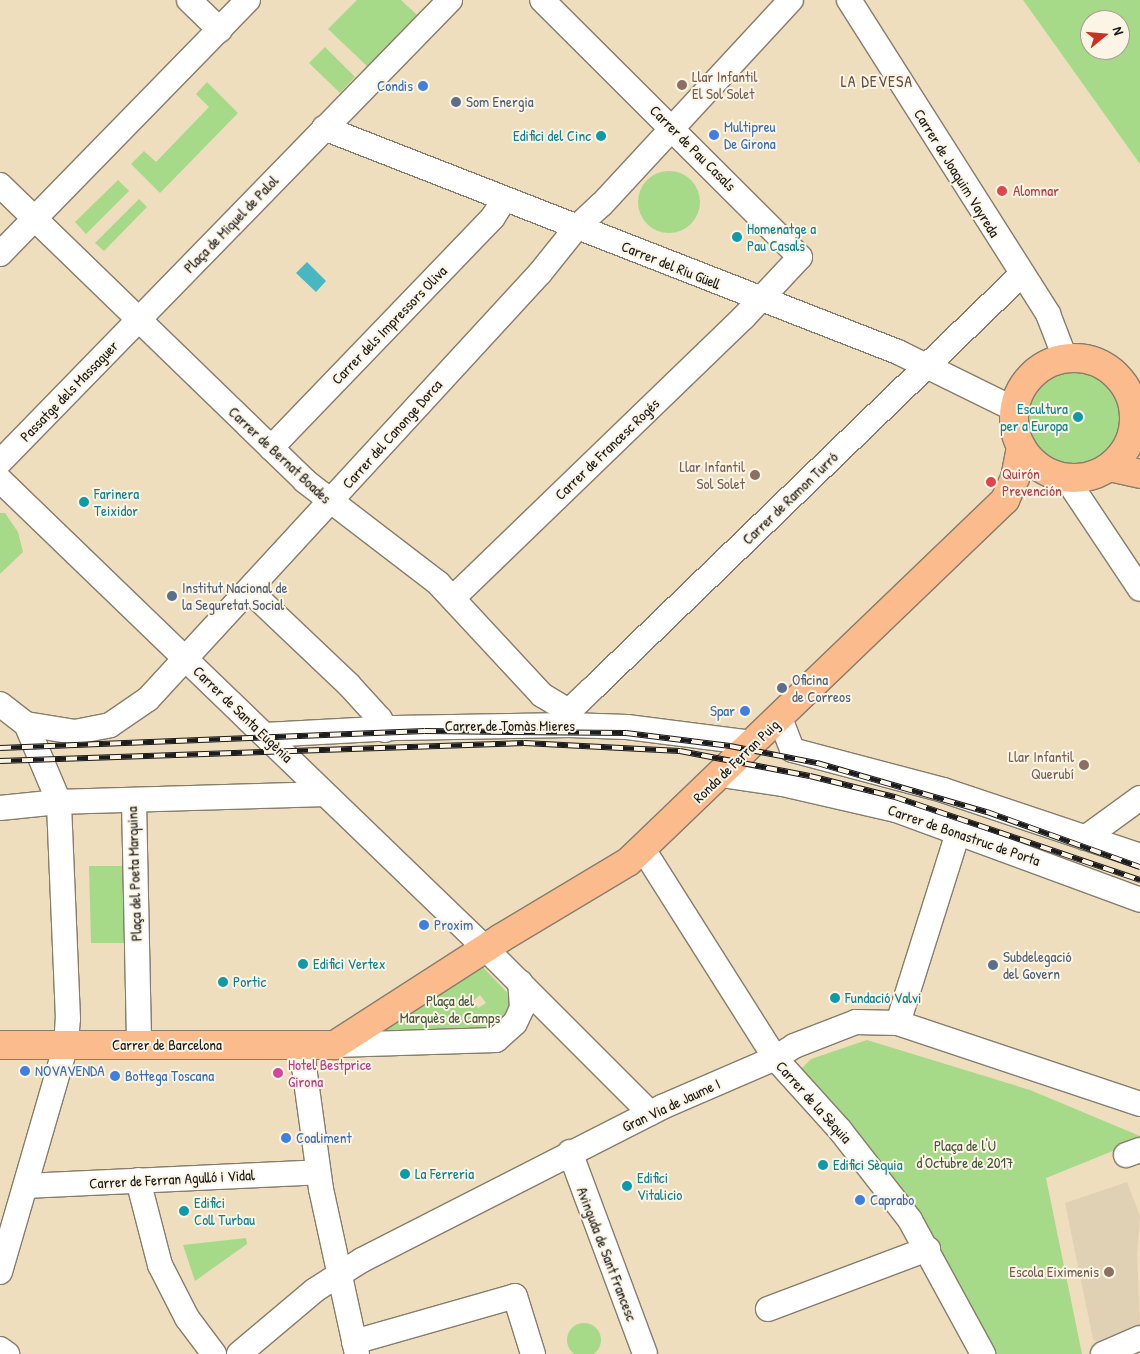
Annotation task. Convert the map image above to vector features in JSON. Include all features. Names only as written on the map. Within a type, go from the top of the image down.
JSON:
[{"type":"main road","points":[[1074,358],[1101,364],[1115,373],[1136,400],[1130,440],[1110,467],[1092,476],[1060,477],[1036,465],[1021,448],[1015,430],[1014,409],[1022,386],[1034,372],[1047,364],[1074,358]]},
{"type":"main road","name":"Ronda de Ferran Puig","points":[[1005,500],[1015,478],[1021,448]]},
{"type":"main road","points":[[1110,467],[1140,474]]},
{"type":"main road","name":"Ronda de Ferran Puig","points":[[486,948],[628,862],[721,775],[1005,500],[1060,477]]},
{"type":"main road","points":[[335,1045],[486,948]]},
{"type":"main road","name":"Carrer de Barcelona","points":[[0,1045],[66,1045],[138,1033],[300,1045],[335,1045]]},
{"type":"street","points":[[189,0],[220,30]]},
{"type":"street","points":[[0,254],[248,0]]},
{"type":"street","name":"Plaça de Miquel de Palol","points":[[138,320],[450,0]]},
{"type":"street","name":"Carrer de Pau Casals","points":[[542,0],[800,256],[760,300]]},
{"type":"street","name":"Carrer del Canonge Dorca","points":[[26,724],[75,732],[110,725],[148,699],[186,660],[563,247],[576,228],[602,204],[791,0]]},
{"type":"street","name":"Carrer de Joaquim Vayreda","points":[[849,0],[1074,358]]},
{"type":"street","name":"Carrer del Riu Güell","points":[[324,128],[925,364],[1014,409]]},
{"type":"street","name":"Carrer de Bernat Boades","points":[[0,186],[271,448],[330,501],[438,583],[542,695],[569,718]]},
{"type":"street","name":"Carrer dels Impressors Oliva","points":[[271,448],[493,217],[504,200]]},
{"type":"street","name":"Carrer de Ramon Turró","points":[[569,718],[925,364],[1021,275]]},
{"type":"street","name":"Carrer de Francesc Rogés","points":[[453,598],[760,300]]},
{"type":"street","name":"Passatge dels Massaguer","points":[[0,462],[138,320]]},
{"type":"street","points":[[1060,477],[1140,589]]},
{"type":"street","name":"Carrer de Santa Eugènia","points":[[0,480],[486,948]]},
{"type":"street","points":[[249,590],[344,680],[380,719],[384,730]]},
{"type":"street","points":[[0,1272],[66,1045],[68,1010],[59,802],[26,724],[1,707]]},
{"type":"street","name":"Carrer de Tomàs Mieres","points":[[265,736],[569,718],[754,743]]},
{"type":"street","points":[[780,718],[792,750],[943,790],[1140,856]]},
{"type":"street","points":[[783,784],[782,770],[793,760],[808,754]]},
{"type":"street","name":"Carrer de Bonastruc de Porta","points":[[721,775],[783,784],[896,810],[1140,900]]},
{"type":"street","points":[[134,800],[324,794]]},
{"type":"street","points":[[1085,838],[1140,798]]},
{"type":"street","name":"Plaça del Poeta Marquina","points":[[0,808],[59,802],[134,800],[138,1033]]},
{"type":"street","points":[[898,1023],[958,833]]},
{"type":"street","name":"Carrer de la Sèquia","points":[[643,849],[775,1058],[840,1130],[910,1220],[928,1249],[983,1354]]},
{"type":"street","points":[[486,948],[650,1113]]},
{"type":"street","points":[[335,1045],[496,1040],[515,1023],[522,1008],[520,982]]},
{"type":"street","name":"Gran Via de Jaume I","points":[[239,1354],[315,1290],[340,1274],[570,1152],[650,1113],[775,1058],[794,1046],[856,1022],[898,1023],[1140,1104]]},
{"type":"street","points":[[300,1045],[318,1172],[355,1348],[515,1296],[532,1354]]},
{"type":"street","name":"Avinguda de Sant Francesc","points":[[570,1152],[645,1354]]},
{"type":"street","name":"Carrer de Ferran Agulló i Vidal","points":[[26,1186],[318,1172]]},
{"type":"street","points":[[138,1180],[160,1266],[187,1318],[214,1354]]},
{"type":"street","points":[[768,1310],[928,1249]]},
{"type":"street","points":[[1103,1354],[1140,1338]]},
{"type":"street","points":[[0,1349],[7,1354]]},
{"type":"shaded area","name":"Escola Eiximenis","points":[[1127,1182],[1140,1216],[1137,1255],[1140,1325],[1097,1342],[1093,1339],[1065,1203]]},
{"type":"green space","points":[[357,0],[401,0],[417,15],[368,67],[328,29]]},
{"type":"green space","points":[[1023,0],[1140,0],[1140,164]]},
{"type":"green space","points":[[325,47],[355,77],[340,93],[309,63]]},
{"type":"green space","points":[[207,82],[238,113],[160,193],[131,164],[144,151],[156,162],[209,107],[196,94]]},
{"type":"green space","points":[[669,171],[681,174],[691,180],[697,190],[700,202],[697,214],[691,224],[681,230],[669,233],[657,230],[647,224],[641,214],[638,202],[641,190],[647,180],[657,174]]},
{"type":"green space","points":[[118,180],[129,191],[86,234],[75,222]]},
{"type":"green space","points":[[139,199],[147,207],[104,251],[95,243]]},
{"type":"green space","points":[[1074,367],[1094,371],[1110,382],[1121,398],[1125,418],[1121,438],[1110,454],[1094,465],[1074,469],[1054,465],[1038,454],[1027,438],[1023,418],[1027,398],[1038,382],[1054,371]]},
{"type":"green space","points":[[0,513],[5,513],[18,532],[23,552],[0,574]]},
{"type":"green space","points":[[89,866],[126,866],[127,943],[91,943]]},
{"type":"green space","name":"Plaça del Marquès de Camps","points":[[480,964],[516,1002],[497,1031],[367,1032]],"holes":[[[480,995],[486,1003],[478,1008],[473,1001]]]},
{"type":"green space","name":"Plaça de l'U d'Octubre de 2017","points":[[867,1040],[1030,1090],[1140,1136],[1140,1140],[1046,1178],[1082,1354],[995,1354],[924,1233],[800,1070],[811,1059]]},
{"type":"green space","points":[[246,1238],[247,1244],[195,1281],[183,1245]]},
{"type":"green space","points":[[584,1323],[596,1328],[601,1340],[596,1352],[584,1357],[572,1352],[567,1340],[572,1328]]},
{"type":"water","points":[[307,262],[326,281],[316,292],[296,273]]},
{"type":"railway","points":[[0,748],[425,731],[626,733],[730,746],[817,763],[987,812],[1140,867]]},
{"type":"railway","points":[[0,761],[524,743],[680,751],[810,776],[895,797],[1140,880]]},
{"type":"place","name":"Llar Infantil El Sol Solet","points":[[682,85]]},
{"type":"place","name":"Condis","points":[[423,86]]},
{"type":"place","name":"Som Energia","points":[[456,102]]},
{"type":"place","name":"Multipreu De Girona","points":[[714,135]]},
{"type":"place","name":"Edifici del Cinc","points":[[601,136]]},
{"type":"place","name":"Alomnar","points":[[1002,191]]},
{"type":"place","name":"Homenatge a Pau Casals","points":[[737,237]]},
{"type":"place","name":"Escultura per a Europa","points":[[1078,417]]},
{"type":"place","name":"Llar Infantil Sol Solet","points":[[755,475]]},
{"type":"place","name":"Quirón Prevención","points":[[991,482]]},
{"type":"place","name":"Farinera Teixidor","points":[[84,502]]},
{"type":"place","name":"Institut Nacional de la Seguretat Social","points":[[172,596]]},
{"type":"place","name":"Oficina de Correos","points":[[782,688]]},
{"type":"place","name":"Spar","points":[[745,711]]},
{"type":"place","name":"Llar Infantil Querubí","points":[[1084,765]]},
{"type":"place","name":"Proxim","points":[[424,925]]},
{"type":"place","name":"Edifici Vertex","points":[[303,964]]},
{"type":"place","name":"Subdelegació del Govern","points":[[993,965]]},
{"type":"place","name":"Portic","points":[[223,982]]},
{"type":"place","name":"Fundació Valvi","points":[[835,998]]},
{"type":"place","name":"NOVAVENDA","points":[[25,1071]]},
{"type":"place","name":"Hotel Bestprice Girona","points":[[278,1073]]},
{"type":"place","name":"Bottega Toscana","points":[[115,1076]]},
{"type":"place","name":"Coaliment","points":[[286,1138]]},
{"type":"place","name":"Edifici Sèquia","points":[[823,1165]]},
{"type":"place","name":"La Ferreria","points":[[405,1174]]},
{"type":"place","name":"Edifici Vitalicio","points":[[627,1186]]},
{"type":"place","name":"Caprabo","points":[[860,1200]]},
{"type":"place","name":"Edifici Coll Turbau","points":[[184,1211]]},
{"type":"place","name":"Escola Eiximenis","points":[[1109,1272]]},
{"type":"district","name":"LA DEVESA","points":[[877,81]]}]
